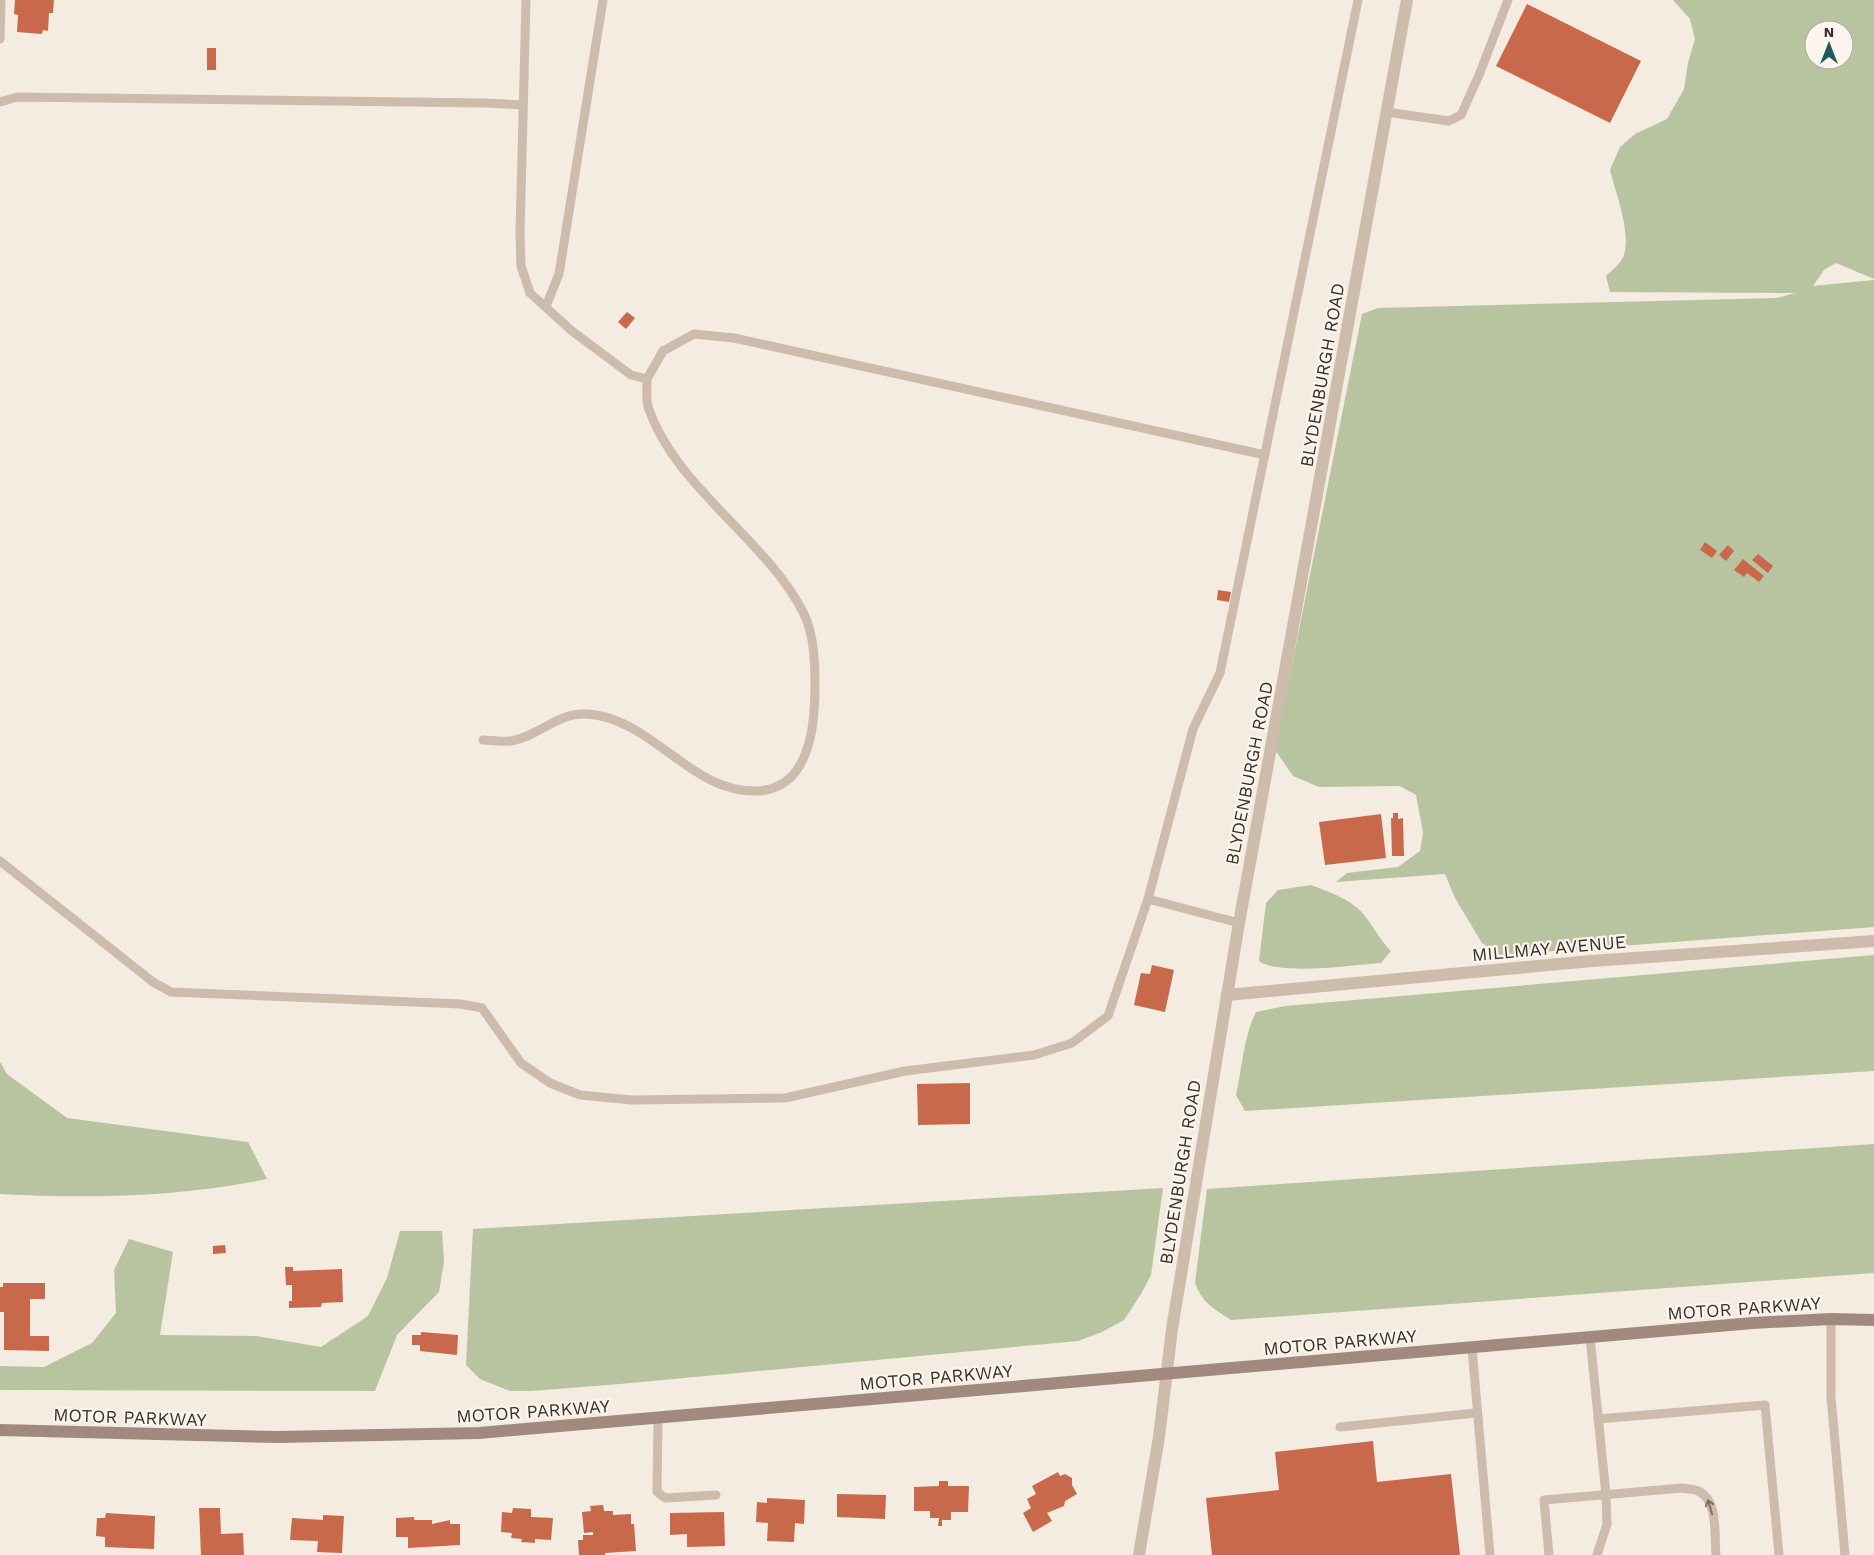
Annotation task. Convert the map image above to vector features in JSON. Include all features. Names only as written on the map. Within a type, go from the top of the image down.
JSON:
[{"type":"main road","name":"MOTOR PARKWAY","points":[[0,1430],[235,1437],[388,1436],[510,1431],[1753,1323],[1831,1319],[1874,1320]]},
{"type":"street","name":"BLYDENBURGH ROAD","points":[[1139,1555],[1159,1436],[1172,1329],[1239,923],[1324,467],[1407,0]]},
{"type":"street","name":"MILLMAY AVENUE","points":[[1227,995],[1592,961],[1874,941]]},
{"type":"lane","points":[[0,0],[0,40]]},
{"type":"lane","points":[[526,0],[521,266],[530,293],[572,331],[631,375],[647,380]]},
{"type":"lane","points":[[546,306],[559,274],[603,0]]},
{"type":"lane","points":[[0,861],[153,982],[171,992],[462,1004],[482,1008],[521,1064],[550,1083],[580,1095],[632,1100],[785,1098],[905,1071],[1034,1055],[1072,1043],[1108,1016],[1148,899],[1193,729],[1220,673],[1358,0]]},
{"type":"lane","points":[[1386,112],[1449,121],[1461,115],[1479,75],[1508,0]]},
{"type":"lane","points":[[0,102],[16,97],[523,105]]},
{"type":"lane","points":[[483,740],[510,741],[536,733],[553,720],[572,714],[601,716],[630,728],[711,782],[735,790],[759,791],[781,785],[800,769],[810,743],[815,707],[815,656],[804,615],[773,566],[687,472],[662,436],[648,406],[647,380],[663,351],[694,334],[734,338],[1265,455]]},
{"type":"lane","points":[[1148,899],[1239,923]]},
{"type":"lane","points":[[1831,1319],[1831,1398],[1846,1555]]},
{"type":"lane","points":[[1590,1337],[1606,1495],[1606,1524],[1598,1555]]},
{"type":"lane","points":[[1472,1348],[1476,1412],[1490,1555]]},
{"type":"lane","points":[[1598,1419],[1765,1405],[1779,1555]]},
{"type":"lane","points":[[1340,1427],[1476,1412]]},
{"type":"lane","points":[[658,1418],[658,1492],[665,1498],[716,1496]]},
{"type":"lane","points":[[1549,1555],[1544,1500],[1682,1488],[1698,1491],[1707,1498],[1712,1506],[1716,1555]]},
{"type":"green space","points":[[1673,0],[1874,0],[1874,279],[1836,263],[1824,270],[1813,286],[1874,280],[1874,927],[1500,955],[1482,943],[1455,898],[1445,874],[1336,882],[1347,873],[1398,867],[1420,851],[1423,832],[1416,795],[1400,786],[1319,787],[1293,776],[1275,750],[1362,314],[1378,308],[1777,298],[1795,293],[1610,292],[1606,276],[1622,259],[1626,240],[1625,228],[1610,170],[1620,147],[1635,134],[1667,119],[1684,89],[1688,63],[1695,39],[1690,19]]},
{"type":"green space","points":[[1311,885],[1350,902],[1363,913],[1381,940],[1391,951],[1381,963],[1299,969],[1282,968],[1259,961],[1266,903],[1278,890]]},
{"type":"green space","points":[[1874,955],[1874,1071],[1245,1111],[1236,1095],[1246,1041],[1256,1012],[1285,1006]]},
{"type":"green space","points":[[0,1062],[7,1074],[67,1118],[248,1142],[267,1179],[201,1190],[134,1195],[33,1196],[0,1194]]},
{"type":"green space","points":[[1874,1144],[1874,1273],[1231,1320],[1205,1300],[1195,1282],[1207,1189]]},
{"type":"green space","points":[[1163,1188],[1151,1275],[1141,1294],[1124,1320],[1102,1332],[1078,1341],[531,1391],[510,1391],[480,1379],[466,1365],[473,1229]]},
{"type":"green space","points":[[400,1231],[442,1231],[444,1262],[439,1292],[397,1335],[375,1391],[0,1390],[0,1366],[44,1367],[92,1343],[116,1313],[114,1270],[129,1239],[173,1252],[160,1335],[256,1336],[321,1347],[368,1316],[387,1278]]},
{"type":"building","points":[[15,0],[54,0],[53,13],[49,13],[48,31],[43,30],[42,34],[17,32],[18,15],[14,14]]},
{"type":"building","points":[[1527,4],[1641,61],[1610,123],[1496,66]]},
{"type":"building","points":[[207,48],[216,48],[216,70],[207,70]]},
{"type":"building","points":[[627,312],[635,318],[626,329],[618,322]]},
{"type":"building","points":[[1705,542],[1717,551],[1712,558],[1700,550]]},
{"type":"building","points":[[1728,545],[1734,551],[1726,561],[1719,555]]},
{"type":"building","points":[[1758,554],[1773,566],[1768,573],[1752,560]]},
{"type":"building","points":[[1743,559],[1764,576],[1759,582],[1747,573],[1744,577],[1734,570]]},
{"type":"building","points":[[1218,590],[1231,592],[1229,602],[1217,600]]},
{"type":"building","points":[[1393,813],[1398,813],[1398,819],[1403,818],[1404,856],[1392,856],[1391,818],[1393,818]]},
{"type":"building","points":[[1381,814],[1386,858],[1325,865],[1319,822]]},
{"type":"building","points":[[1152,965],[1174,970],[1165,1012],[1134,1005],[1141,973],[1150,974]]},
{"type":"building","points":[[970,1083],[970,1124],[918,1125],[917,1084]]},
{"type":"building","points":[[225,1245],[226,1253],[213,1254],[213,1246]]},
{"type":"building","points":[[285,1267],[293,1267],[293,1271],[342,1269],[343,1302],[322,1303],[321,1307],[289,1308],[289,1301],[292,1301],[292,1285],[286,1285]]},
{"type":"building","points":[[3,1283],[45,1283],[45,1299],[30,1299],[30,1336],[49,1336],[49,1351],[4,1350],[4,1312],[0,1312],[0,1287],[3,1287]]},
{"type":"building","points":[[421,1332],[458,1335],[457,1355],[420,1351],[420,1345],[412,1345],[412,1335],[421,1335]]},
{"type":"building","points":[[1373,1441],[1377,1482],[1451,1474],[1460,1555],[1212,1555],[1206,1498],[1279,1490],[1275,1452]]},
{"type":"building","points":[[1058,1472],[1060,1476],[1065,1474],[1072,1478],[1072,1485],[1077,1494],[1065,1501],[1064,1506],[1047,1513],[1052,1521],[1033,1532],[1023,1513],[1031,1508],[1027,1499],[1036,1494],[1032,1486]]},
{"type":"building","points":[[939,1481],[948,1481],[948,1486],[969,1486],[968,1512],[951,1512],[951,1520],[942,1520],[942,1526],[938,1526],[939,1518],[930,1518],[930,1511],[914,1511],[914,1487],[939,1486]]},
{"type":"building","points":[[837,1494],[886,1495],[885,1519],[837,1517]]},
{"type":"building","points":[[767,1498],[805,1500],[804,1524],[795,1523],[794,1542],[767,1541],[768,1523],[756,1522],[757,1502],[767,1503]]},
{"type":"building","points":[[603,1505],[604,1511],[613,1511],[613,1515],[631,1514],[631,1524],[634,1524],[636,1551],[605,1553],[605,1555],[579,1555],[578,1540],[583,1540],[583,1535],[593,1535],[593,1532],[584,1533],[582,1512],[591,1511],[590,1506]]},
{"type":"building","points":[[199,1508],[220,1508],[221,1534],[243,1533],[244,1555],[201,1555]]},
{"type":"building","points":[[513,1508],[531,1509],[531,1517],[553,1518],[551,1540],[535,1539],[535,1543],[521,1542],[522,1539],[511,1538],[512,1533],[501,1532],[502,1512],[512,1513]]},
{"type":"building","points":[[724,1512],[725,1546],[687,1547],[687,1534],[670,1535],[670,1513]]},
{"type":"building","points":[[106,1513],[155,1516],[154,1549],[105,1547],[105,1537],[96,1536],[97,1518],[105,1518]]},
{"type":"building","points":[[323,1515],[344,1516],[342,1553],[317,1552],[318,1541],[290,1540],[292,1518],[323,1520]]},
{"type":"building","points":[[414,1517],[414,1520],[432,1520],[432,1524],[450,1520],[450,1524],[460,1524],[460,1545],[408,1548],[408,1537],[396,1537],[396,1518]]}]
